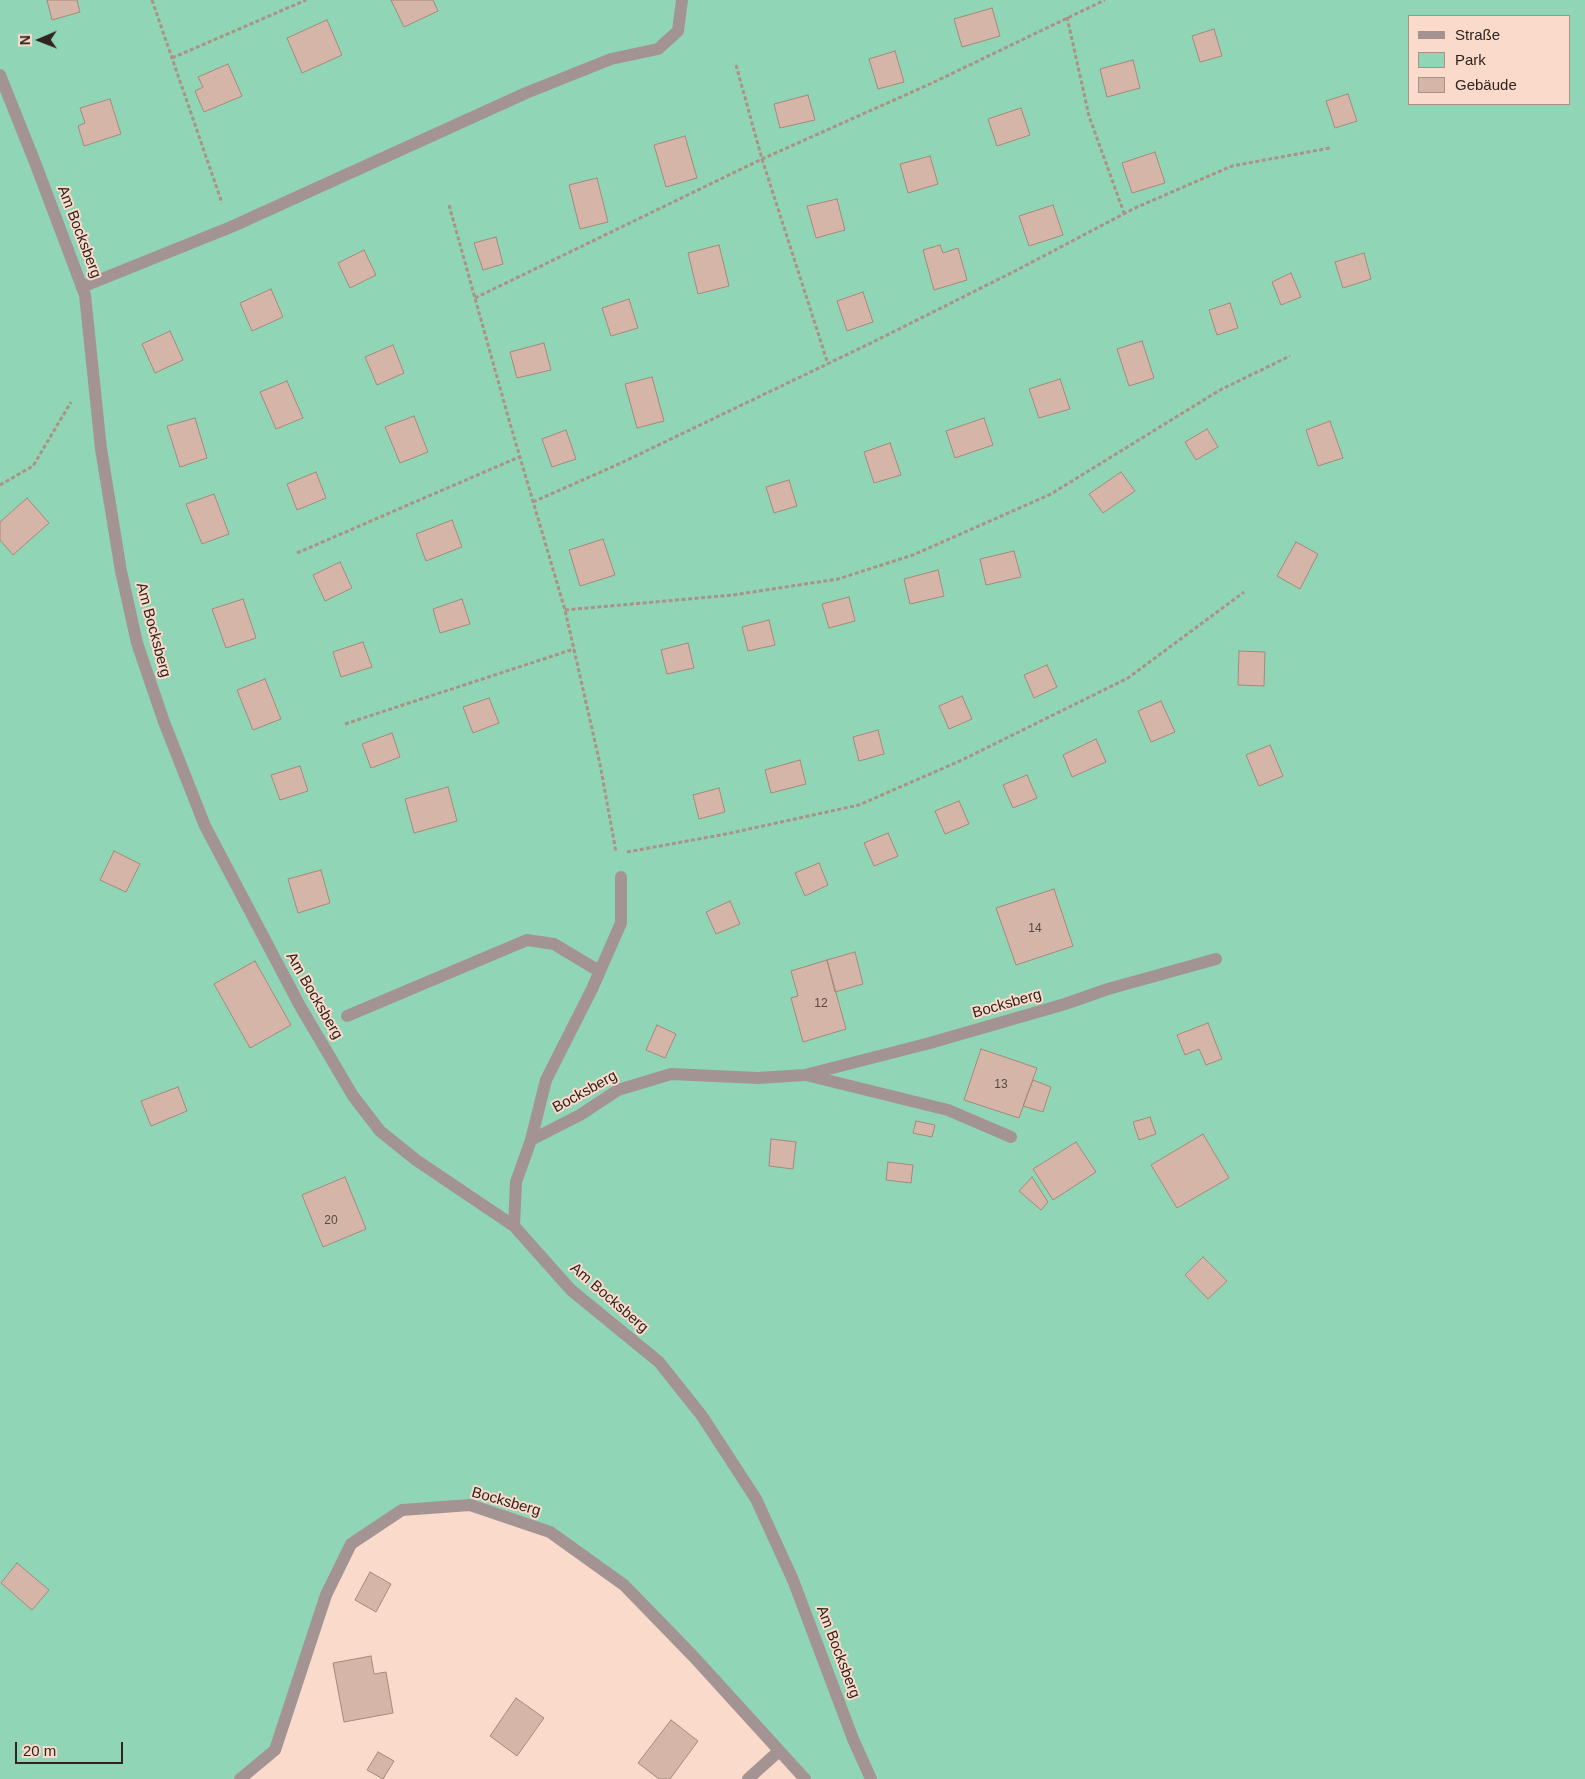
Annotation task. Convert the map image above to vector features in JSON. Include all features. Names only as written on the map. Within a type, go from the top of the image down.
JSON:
[{"type":"street","points":[[82,287],[231,227],[526,93],[611,59],[658,49],[678,31],[682,0]]},
{"type":"street","name":"Am Bocksberg","points":[[0,75],[85,296],[101,449],[121,571],[140,652],[164,722],[205,826],[300,1006],[354,1096],[380,1131],[416,1160],[514,1226],[571,1290],[659,1362],[702,1416],[756,1499],[793,1580],[853,1739],[871,1779]]},
{"type":"street","points":[[514,1226],[516,1182],[531,1140],[546,1080],[600,971],[621,923],[620,877]]},
{"type":"street","points":[[347,1016],[527,940],[554,944],[600,971]]},
{"type":"street","name":"Bocksberg","points":[[531,1140],[580,1115],[618,1090],[671,1074],[758,1078],[805,1074],[930,1044],[1108,989],[1216,959]]},
{"type":"street","name":"Bocksberg","points":[[805,1074],[841,1085],[948,1110],[1011,1137]]},
{"type":"street","name":"Bocksberg","points":[[240,1779],[275,1750],[326,1594],[350,1544],[402,1510],[470,1505],[550,1532],[624,1585],[693,1656],[805,1779]]},
{"type":"street","points":[[748,1779],[779,1751]]},
{"type":"path","points":[[152,0],[231,227]]},
{"type":"path","points":[[172,58],[306,0]]},
{"type":"path","points":[[475,298],[762,159],[930,84],[1105,0]]},
{"type":"path","points":[[1067,17],[1089,116],[1124,214]]},
{"type":"path","points":[[736,65],[762,159],[828,364]]},
{"type":"path","points":[[533,502],[621,463],[828,364],[1015,271],[1124,214],[1232,166],[1330,148]]},
{"type":"path","points":[[449,205],[519,456],[565,610],[600,764],[616,854],[726,834],[859,805],[962,760],[1128,678],[1244,592]]},
{"type":"path","points":[[565,610],[734,595],[838,580],[913,554],[1051,494],[1220,390],[1290,356]]},
{"type":"path","points":[[0,485],[33,466],[71,401]]},
{"type":"path","points":[[297,553],[519,456]]},
{"type":"path","points":[[345,724],[574,649]]},
{"type":"green space","points":[[0,0],[1585,0],[1585,1779],[805,1779],[624,1585],[550,1532],[470,1505],[402,1510],[351,1544],[275,1750],[240,1779],[0,1779]]},
{"type":"building","points":[[47,0],[77,0],[80,12],[52,20]]},
{"type":"building","points":[[391,0],[433,0],[438,11],[404,27]]},
{"type":"building","points":[[992,8],[1000,36],[962,47],[954,19]]},
{"type":"building","points":[[327,20],[342,55],[302,73],[287,38]]},
{"type":"building","points":[[1214,29],[1222,56],[1200,62],[1192,36]]},
{"type":"building","points":[[895,51],[904,82],[878,89],[869,59]]},
{"type":"building","points":[[1133,60],[1140,88],[1107,97],[1100,69]]},
{"type":"building","points":[[228,64],[242,96],[204,112],[195,91],[203,87],[198,77]]},
{"type":"building","points":[[1348,94],[1357,121],[1335,128],[1326,101]]},
{"type":"building","points":[[808,95],[815,120],[780,128],[774,104]]},
{"type":"building","points":[[110,99],[121,134],[84,146],[78,126],[85,123],[80,108]]},
{"type":"building","points":[[1021,108],[1030,135],[997,146],[988,119]]},
{"type":"building","points":[[685,136],[697,178],[666,187],[654,145]]},
{"type":"building","points":[[1155,152],[1165,183],[1132,193],[1122,163]]},
{"type":"building","points":[[930,156],[938,184],[908,193],[900,164]]},
{"type":"building","points":[[597,178],[608,222],[580,229],[569,185]]},
{"type":"building","points":[[837,199],[845,230],[816,238],[807,206]]},
{"type":"building","points":[[1053,205],[1063,235],[1029,246],[1019,216]]},
{"type":"building","points":[[496,237],[503,264],[483,270],[474,243]]},
{"type":"building","points":[[719,245],[729,286],[698,294],[688,253]]},
{"type":"building","points":[[940,245],[943,253],[958,248],[967,280],[934,290],[923,250]]},
{"type":"building","points":[[364,250],[376,275],[350,288],[338,263]]},
{"type":"building","points":[[1364,253],[1371,279],[1343,288],[1335,262]]},
{"type":"building","points":[[1291,273],[1301,297],[1281,305],[1272,282]]},
{"type":"building","points":[[271,289],[283,317],[252,331],[240,303]]},
{"type":"building","points":[[863,292],[873,322],[847,331],[837,301]]},
{"type":"building","points":[[629,299],[638,328],[611,336],[602,308]]},
{"type":"building","points":[[1230,303],[1238,328],[1217,335],[1209,310]]},
{"type":"building","points":[[170,331],[183,360],[155,373],[142,344]]},
{"type":"building","points":[[1142,341],[1154,378],[1129,386],[1117,349]]},
{"type":"building","points":[[544,343],[551,370],[517,378],[510,352]]},
{"type":"building","points":[[393,345],[404,373],[377,385],[365,357]]},
{"type":"building","points":[[652,377],[664,421],[637,428],[625,384]]},
{"type":"building","points":[[1060,379],[1070,409],[1039,418],[1029,389]]},
{"type":"building","points":[[287,381],[303,418],[276,429],[260,392]]},
{"type":"building","points":[[414,416],[428,452],[400,463],[385,427]]},
{"type":"building","points":[[195,418],[207,458],[180,467],[167,426]]},
{"type":"building","points":[[984,418],[993,445],[955,458],[946,431]]},
{"type":"building","points":[[1330,421],[1343,458],[1318,466],[1306,430]]},
{"type":"building","points":[[1207,429],[1218,447],[1196,460],[1185,442]]},
{"type":"building","points":[[566,430],[576,459],[552,467],[542,439]]},
{"type":"building","points":[[890,443],[901,475],[874,483],[864,452]]},
{"type":"building","points":[[316,472],[326,498],[297,510],[287,484]]},
{"type":"building","points":[[1121,472],[1135,491],[1103,513],[1089,494]]},
{"type":"building","points":[[789,480],[797,506],[774,513],[766,487]]},
{"type":"building","points":[[214,494],[229,534],[202,544],[186,504]]},
{"type":"building","points":[[27,498],[49,523],[13,555],[0,540],[0,522]]},
{"type":"building","points":[[452,520],[462,547],[426,561],[416,534]]},
{"type":"building","points":[[603,539],[615,575],[580,586],[569,550]]},
{"type":"building","points":[[1296,542],[1318,554],[1300,589],[1277,576]]},
{"type":"building","points":[[1014,551],[1021,577],[986,585],[980,559]]},
{"type":"building","points":[[340,562],[352,588],[325,601],[313,575]]},
{"type":"building","points":[[938,570],[944,596],[910,604],[904,579]]},
{"type":"building","points":[[849,597],[855,621],[829,628],[822,604]]},
{"type":"building","points":[[243,599],[256,638],[226,648],[212,609]]},
{"type":"building","points":[[462,599],[470,624],[440,633],[433,609]]},
{"type":"building","points":[[769,620],[775,645],[748,651],[742,627]]},
{"type":"building","points":[[363,642],[372,667],[341,677],[333,652]]},
{"type":"building","points":[[688,643],[694,668],[667,674],[661,650]]},
{"type":"building","points":[[1239,651],[1265,652],[1264,686],[1238,685]]},
{"type":"building","points":[[1047,665],[1057,687],[1034,698],[1024,675]]},
{"type":"building","points":[[265,679],[281,719],[253,730],[237,690]]},
{"type":"building","points":[[962,696],[972,719],[949,729],[939,706]]},
{"type":"building","points":[[489,698],[499,723],[473,733],[463,707]]},
{"type":"building","points":[[1161,701],[1175,732],[1151,742],[1138,711]]},
{"type":"building","points":[[878,730],[884,754],[859,761],[853,737]]},
{"type":"building","points":[[392,733],[400,757],[371,768],[362,744]]},
{"type":"building","points":[[1096,739],[1106,762],[1072,777],[1063,755]]},
{"type":"building","points":[[1270,745],[1283,776],[1259,786],[1246,755]]},
{"type":"building","points":[[800,760],[806,784],[771,793],[765,770]]},
{"type":"building","points":[[300,766],[308,791],[280,800],[271,775]]},
{"type":"building","points":[[1027,775],[1037,798],[1013,808],[1003,785]]},
{"type":"building","points":[[448,787],[457,821],[414,833],[405,799]]},
{"type":"building","points":[[719,788],[725,812],[699,819],[693,795]]},
{"type":"building","points":[[959,801],[969,824],[945,834],[935,811]]},
{"type":"building","points":[[888,833],[898,856],[874,866],[864,843]]},
{"type":"building","points":[[114,851],[140,864],[126,892],[100,880]]},
{"type":"building","points":[[819,863],[828,885],[805,896],[795,873]]},
{"type":"building","points":[[321,870],[330,903],[298,913],[288,879]]},
{"type":"building","points":[[1054,889],[1073,946],[1016,965],[996,908]]},
{"type":"building","points":[[730,901],[740,924],[716,934],[706,912]]},
{"type":"building","points":[[855,952],[863,984],[835,992],[827,960]]},
{"type":"building","points":[[827,960],[846,1029],[803,1042],[791,998],[798,996],[791,971]]},
{"type":"building","points":[[255,961],[291,1025],[250,1048],[214,984]]},
{"type":"building","points":[[1208,1023],[1222,1059],[1206,1065],[1199,1049],[1185,1055],[1177,1035]]},
{"type":"building","points":[[657,1025],[676,1034],[665,1058],[646,1050]]},
{"type":"building","points":[[981,1049],[1037,1068],[1019,1118],[964,1100]]},
{"type":"building","points":[[1033,1080],[1051,1087],[1043,1112],[1023,1106]]},
{"type":"building","points":[[178,1087],[187,1111],[151,1126],[141,1101]]},
{"type":"building","points":[[1150,1117],[1156,1134],[1139,1140],[1133,1122]]},
{"type":"building","points":[[916,1121],[935,1125],[932,1137],[913,1133]]},
{"type":"building","points":[[1203,1134],[1229,1178],[1177,1208],[1151,1165]]},
{"type":"building","points":[[771,1139],[796,1142],[793,1169],[769,1166]]},
{"type":"building","points":[[1076,1142],[1096,1172],[1053,1200],[1033,1169]]},
{"type":"building","points":[[888,1162],[913,1165],[911,1183],[886,1180]]},
{"type":"building","points":[[345,1177],[366,1229],[323,1247],[302,1195]]},
{"type":"building","points":[[1032,1177],[1048,1202],[1041,1210],[1019,1191]]},
{"type":"building","points":[[1203,1257],[1227,1281],[1208,1299],[1185,1275]]},
{"type":"building","points":[[17,1563],[49,1590],[32,1610],[1,1583]]},
{"type":"building","points":[[370,1572],[391,1584],[376,1612],[355,1600]]},
{"type":"building","points":[[371,1656],[374,1674],[386,1672],[393,1713],[344,1722],[333,1663]]},
{"type":"building","points":[[516,1698],[544,1718],[517,1756],[490,1736]]},
{"type":"building","points":[[671,1720],[698,1741],[670,1779],[659,1779],[638,1763]]},
{"type":"building","points":[[378,1752],[394,1761],[383,1779],[367,1770]]}]
